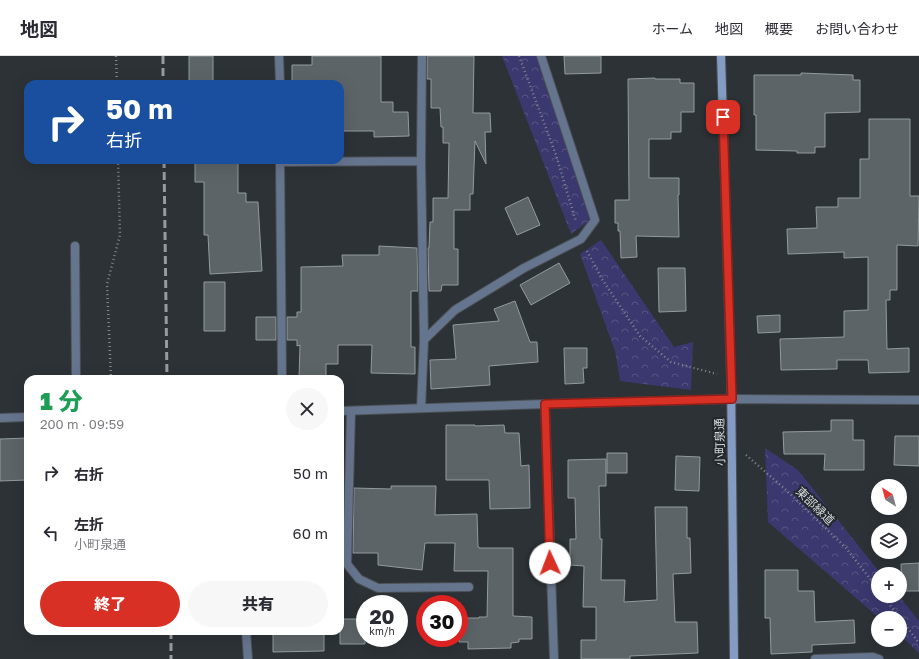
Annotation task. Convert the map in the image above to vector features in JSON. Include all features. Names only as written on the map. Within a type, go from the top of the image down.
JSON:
[{"type":"street","points":[[279,56],[280,80]]},
{"type":"street","points":[[421,408],[424,340],[421,161],[422,56]]},
{"type":"street","points":[[424,340],[455,310],[524,268],[581,239],[595,220],[541,56]]},
{"type":"street","name":"小町泉通","points":[[721,56],[732,399],[734,659]]},
{"type":"street","points":[[344,161],[421,161]]},
{"type":"street","points":[[280,164],[282,375]]},
{"type":"street","points":[[75,246],[76,375]]},
{"type":"street","points":[[344,411],[732,399],[919,400]]},
{"type":"street","points":[[545,404],[554,659]]},
{"type":"street","points":[[351,411],[347,564],[359,579],[378,588],[469,587]]},
{"type":"street","points":[[0,418],[24,417]]},
{"type":"street","points":[[246,635],[248,659]]},
{"type":"street","points":[[815,659],[873,657],[878,659]]},
{"type":"path","points":[[116,56],[117,80]]},
{"type":"path","points":[[111,375],[107,284],[120,235],[118,164]]},
{"type":"path","name":"東部緑道","points":[[732,443],[785,489],[846,548],[871,580]]},
{"type":"path","points":[[888,603],[895,611]]},
{"type":"path","points":[[907,628],[919,644]]},
{"type":"green space","points":[[502,56],[537,56],[590,220],[571,234]]},
{"type":"green space","points":[[601,240],[674,347],[693,342],[691,390],[620,381],[615,351],[580,254]]},
{"type":"green space","points":[[765,448],[798,470],[875,567],[871,567],[871,603],[905,603],[919,621],[919,654],[907,642],[907,611],[871,611],[768,522]]},
{"type":"building","points":[[189,56],[213,56],[213,80],[189,80]]},
{"type":"building","points":[[312,56],[381,56],[381,102],[393,102],[393,112],[408,112],[409,136],[374,137],[374,131],[344,131],[344,80],[292,80],[292,65],[312,65]]},
{"type":"building","points":[[427,56],[474,56],[473,113],[490,113],[491,132],[485,132],[486,164],[475,141],[473,194],[470,194],[470,210],[454,210],[454,249],[458,249],[458,285],[442,285],[441,291],[429,291],[428,248],[430,222],[433,222],[433,198],[448,198],[449,143],[443,143],[443,127],[441,127],[440,108],[431,108],[431,79],[427,79]]},
{"type":"building","points":[[564,56],[601,56],[601,73],[565,74]]},
{"type":"building","points":[[801,73],[853,75],[853,80],[860,80],[860,112],[825,113],[825,147],[815,147],[815,153],[756,150],[754,75],[801,75]]},
{"type":"building","points":[[628,79],[680,79],[680,83],[694,83],[694,112],[681,112],[681,132],[671,132],[671,139],[649,139],[649,178],[679,178],[679,237],[636,236],[637,257],[621,258],[620,231],[618,231],[618,223],[615,223],[615,200],[629,200]]},
{"type":"building","points":[[869,119],[910,119],[910,196],[919,196],[918,246],[897,245],[897,290],[890,290],[890,300],[886,300],[887,349],[909,348],[909,372],[869,373],[868,360],[837,360],[837,369],[781,370],[780,339],[844,337],[844,311],[868,310],[868,257],[844,258],[844,252],[788,254],[787,229],[817,228],[816,207],[838,207],[838,198],[860,198],[860,159],[869,159]]},
{"type":"building","points":[[195,164],[238,164],[238,193],[246,193],[246,202],[258,202],[262,271],[210,274],[208,235],[204,235],[204,182],[195,182]]},
{"type":"building","points":[[528,197],[540,225],[517,235],[505,208]]},
{"type":"building","points":[[379,246],[417,248],[418,291],[411,291],[411,347],[415,347],[415,374],[371,373],[372,345],[338,345],[338,364],[326,364],[326,375],[299,375],[300,345],[297,346],[297,340],[287,340],[287,317],[297,317],[297,312],[301,312],[301,267],[343,266],[342,255],[379,255]]},
{"type":"building","points":[[559,263],[570,283],[531,305],[520,285]]},
{"type":"building","points":[[658,268],[685,268],[686,311],[659,312]]},
{"type":"building","points":[[204,282],[225,282],[225,331],[204,331]]},
{"type":"building","points":[[515,301],[530,342],[537,342],[538,362],[489,366],[490,385],[431,389],[430,360],[456,359],[453,325],[499,321],[494,309]]},
{"type":"building","points":[[780,315],[780,332],[758,333],[757,316]]},
{"type":"building","points":[[256,317],[276,317],[276,340],[256,340]]},
{"type":"building","points":[[564,348],[587,348],[587,368],[583,368],[584,383],[565,384]]},
{"type":"building","points":[[831,420],[853,420],[853,440],[864,440],[864,470],[824,470],[825,454],[784,454],[783,432],[831,431]]},
{"type":"building","points":[[446,425],[504,425],[505,433],[519,433],[521,466],[529,465],[530,508],[490,509],[489,480],[446,480]]},
{"type":"building","points":[[895,436],[919,436],[919,466],[894,465]]},
{"type":"building","points":[[24,438],[24,480],[0,481],[0,439]]},
{"type":"building","points":[[607,453],[627,453],[627,473],[607,473]]},
{"type":"building","points":[[676,456],[700,457],[699,491],[675,490]]},
{"type":"building","points":[[606,459],[606,486],[599,486],[600,539],[602,539],[601,580],[625,580],[624,602],[657,600],[655,507],[687,507],[687,538],[690,538],[691,573],[673,574],[675,622],[697,622],[698,653],[630,656],[630,659],[581,659],[581,640],[596,640],[596,607],[583,607],[584,566],[570,565],[570,539],[576,539],[575,498],[568,498],[568,460]]},
{"type":"building","points":[[391,486],[436,486],[435,515],[477,514],[479,548],[513,548],[513,616],[532,617],[532,639],[519,639],[519,642],[511,643],[511,648],[468,649],[468,618],[487,617],[488,571],[454,571],[455,543],[425,543],[422,570],[378,565],[378,553],[353,553],[354,488],[391,489]]},
{"type":"building","points":[[919,563],[919,591],[907,591],[907,567],[901,567],[901,564]]},
{"type":"building","points":[[765,570],[798,570],[798,591],[814,591],[815,622],[854,620],[855,643],[812,645],[812,652],[771,654],[770,618],[765,618]]},
{"type":"building","points":[[344,619],[356,619],[356,644],[340,644],[340,635],[344,635]]},
{"type":"building","points":[[273,635],[324,635],[324,651],[273,652]]},
{"type":"railway","points":[[163,56],[163,80]]},
{"type":"railway","points":[[164,164],[167,375]]},
{"type":"railway","points":[[171,635],[171,659]]},
{"type":"route","points":[[550,563],[545,404],[732,399],[723,117]]}]
